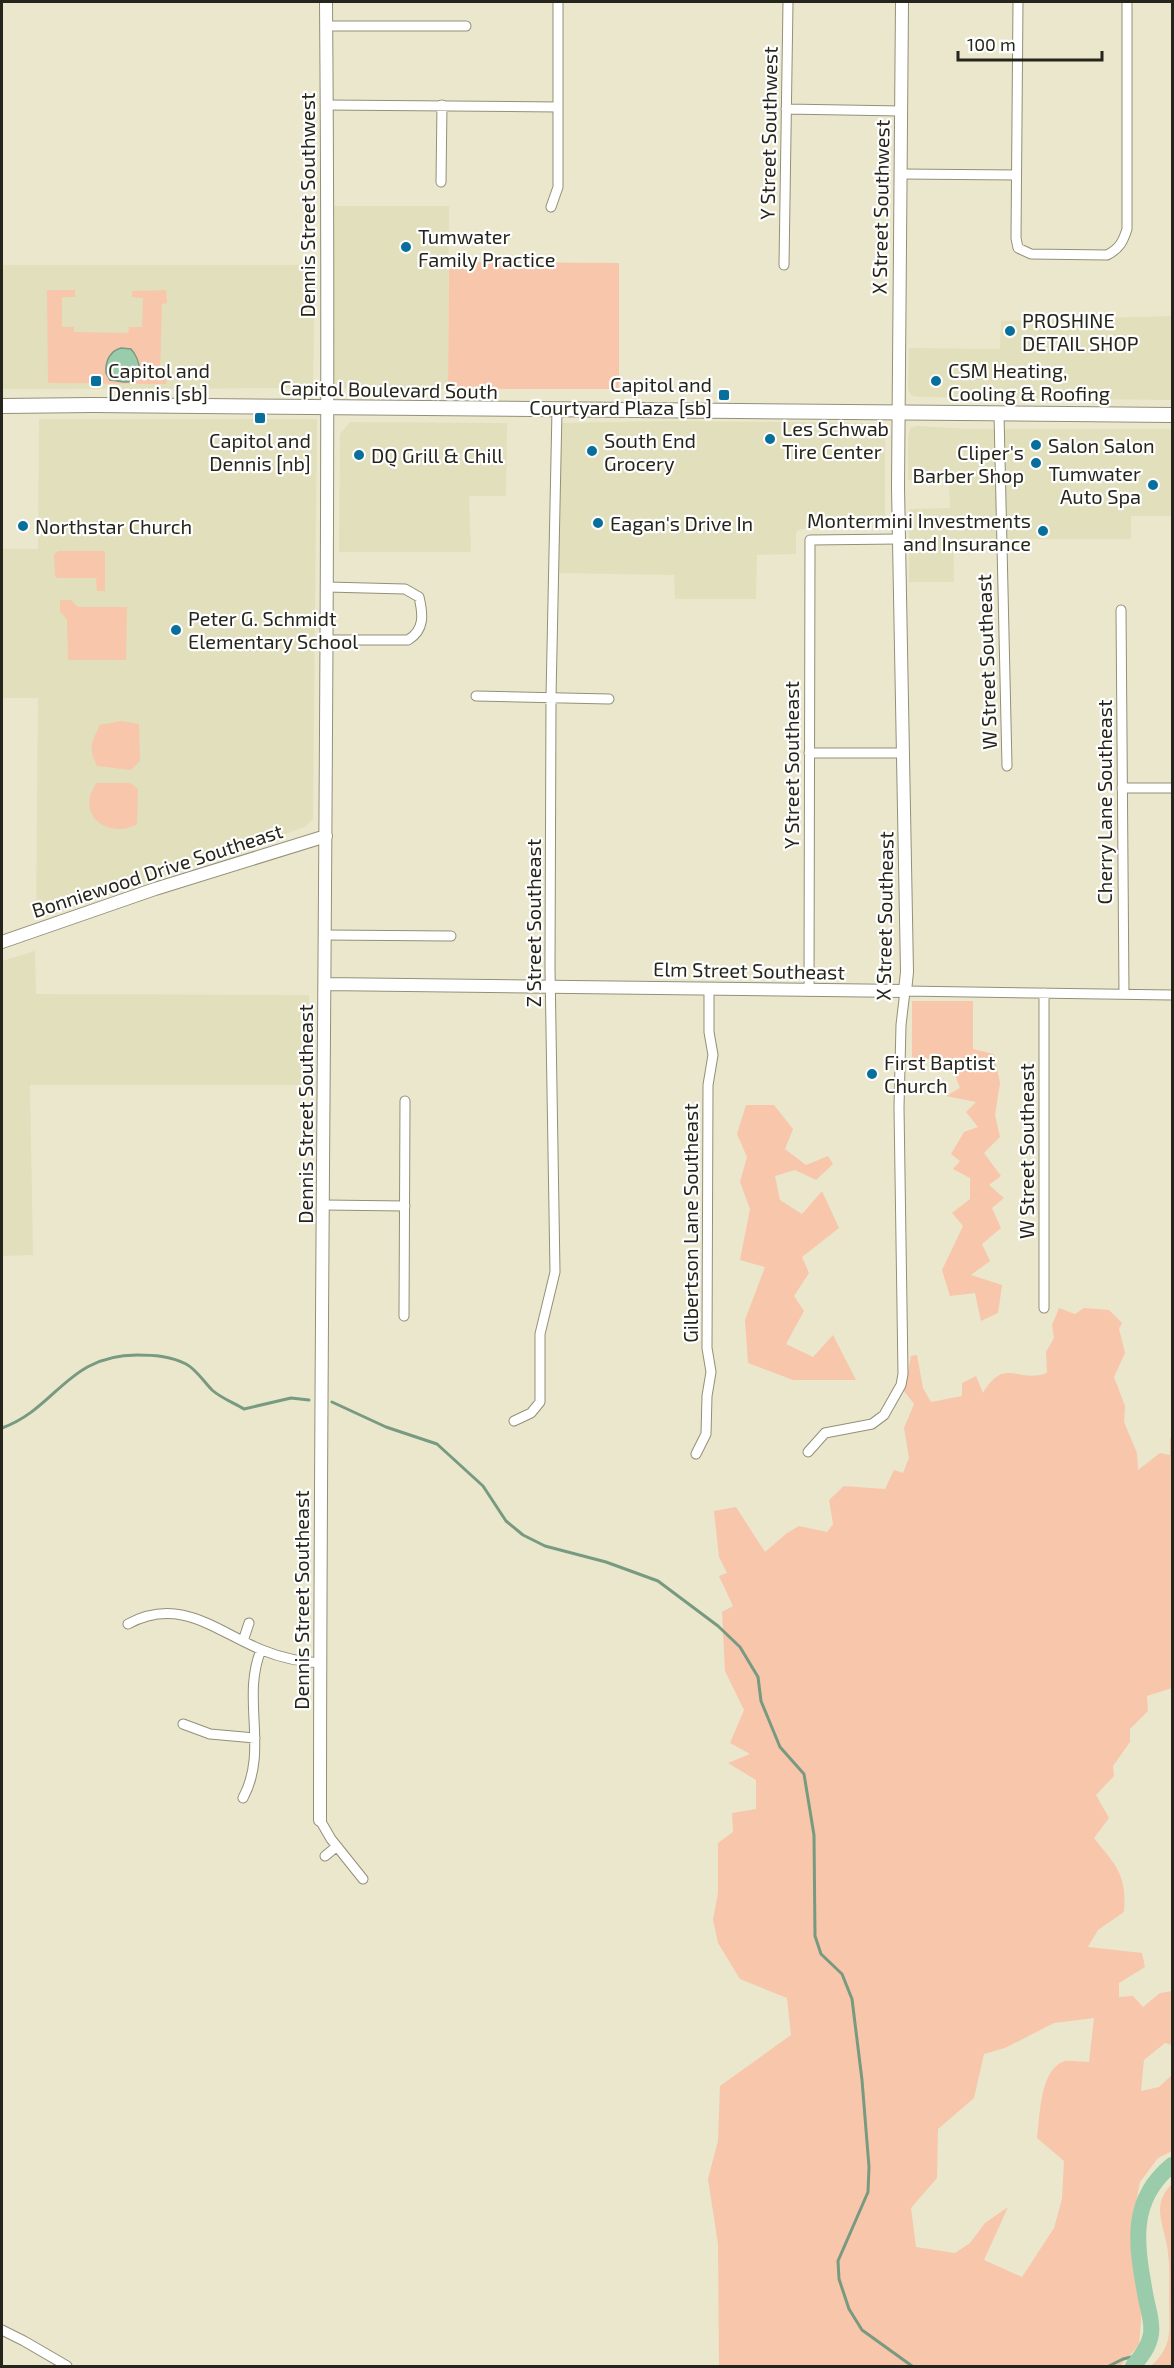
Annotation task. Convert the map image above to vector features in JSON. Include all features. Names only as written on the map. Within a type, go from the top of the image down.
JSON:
[{"type":"main road","name":"Capitol Boulevard South","points":[[2,406],[1173,415]]},
{"type":"street","name":"Dennis Street Southwest","points":[[326,2],[328,408]]},
{"type":"street","points":[[551,207],[558,187],[558,2]]},
{"type":"street","name":"Y Street Southwest","points":[[784,265],[788,2]]},
{"type":"street","name":"X Street Southwest","points":[[898,413],[902,2]]},
{"type":"street","points":[[1018,2],[1016,175],[1018,248],[1031,254],[1107,255],[1116,250],[1123,241],[1127,229],[1127,2]]},
{"type":"street","points":[[326,26],[466,26]]},
{"type":"street","points":[[326,105],[558,106]]},
{"type":"street","points":[[441,105],[441,182]]},
{"type":"street","points":[[786,110],[901,111]]},
{"type":"street","points":[[901,174],[1016,175]]},
{"type":"street","name":"Dennis Street Southeast","points":[[320,1820],[328,408]]},
{"type":"street","name":"Z Street Southeast","points":[[514,1421],[531,1413],[540,1401],[540,1334],[555,1272],[550,987],[551,697],[557,410]]},
{"type":"street","name":"X Street Southeast","points":[[808,1452],[825,1433],[872,1424],[884,1415],[901,1384],[903,1374],[899,1107],[901,1025],[907,972],[898,413]]},
{"type":"street","name":"W Street Southeast","points":[[999,414],[1007,766]]},
{"type":"street","name":"Y Street Southeast","points":[[808,991],[810,540],[899,538]]},
{"type":"street","points":[[327,587],[405,589],[419,597],[422,618],[421,628],[415,636],[408,640],[327,640]]},
{"type":"street","name":"Cherry Lane Southeast","points":[[1121,610],[1124,994]]},
{"type":"street","points":[[476,696],[609,699]]},
{"type":"street","points":[[809,753],[903,753]]},
{"type":"street","points":[[1122,788],[1173,788]]},
{"type":"street","name":"Bonniewood Drive Southeast","points":[[2,942],[155,889],[326,836]]},
{"type":"street","points":[[325,935],[451,936]]},
{"type":"street","name":"Elm Street Southeast","points":[[325,984],[1173,995]]},
{"type":"street","name":"Gilbertson Lane Southeast","points":[[696,1454],[706,1434],[707,1396],[711,1372],[707,1348],[708,1085],[713,1055],[709,990]]},
{"type":"street","name":"W Street Southeast","points":[[1044,993],[1044,1308]]},
{"type":"street","points":[[404,1316],[405,1101]]},
{"type":"street","points":[[324,1205],[405,1206]]},
{"type":"street","points":[[129,1624],[156,1614],[179,1614],[197,1619],[261,1650],[291,1660],[321,1663]]},
{"type":"street","points":[[243,1641],[249,1623]]},
{"type":"street","points":[[243,1798],[254,1769],[255,1673],[261,1650]]},
{"type":"street","points":[[183,1724],[210,1734],[255,1738]]},
{"type":"street","points":[[320,1820],[336,1847],[363,1879]]},
{"type":"street","points":[[325,1856],[336,1847]]},
{"type":"street","points":[[2,2330],[24,2341],[56,2364],[68,2367]]},
{"type":"shaded area","points":[[330,206],[449,206],[448,389],[329,388]]},
{"type":"shaded area","points":[[449,262],[619,263],[619,389],[448,389]]},
{"type":"shaded area","points":[[2,265],[315,265],[313,388],[2,389]]},
{"type":"shaded area","points":[[47,290],[75,290],[75,297],[62,297],[62,327],[74,327],[74,332],[128,333],[129,327],[142,327],[143,298],[132,297],[132,291],[166,290],[167,303],[162,304],[160,373],[167,374],[166,384],[48,383]]},
{"type":"shaded area","points":[[1172,316],[1172,400],[922,397],[912,396],[908,390],[909,348],[1000,349],[1001,321]]},
{"type":"shaded area","points":[[121,348],[131,349],[139,364],[138,374],[132,381],[110,380],[106,373],[109,357]]},
{"type":"shaded area","name":"Peter G. Schmidt Elementary School","points":[[39,419],[317,419],[313,819],[305,827],[36,920],[38,698],[2,698],[2,549],[38,549]]},
{"type":"shaded area","points":[[676,421],[874,423],[885,435],[885,528],[800,529],[796,533],[796,554],[757,555],[756,599],[675,599],[674,575],[555,573],[557,423]]},
{"type":"shaded area","points":[[350,422],[507,423],[506,496],[469,496],[471,552],[339,552],[340,434]]},
{"type":"shaded area","points":[[917,426],[970,429],[1172,429],[1172,516],[1131,516],[1131,539],[953,539],[954,582],[909,582],[909,509],[950,508],[949,479],[908,480],[908,436],[910,428]]},
{"type":"shaded area","points":[[58,551],[105,551],[105,591],[97,591],[96,578],[57,578],[54,555]]},
{"type":"shaded area","points":[[60,600],[71,600],[78,607],[127,607],[126,660],[68,660],[67,619],[60,612]]},
{"type":"shaded area","points":[[121,721],[139,724],[140,761],[131,770],[97,766],[92,754],[92,746],[100,725]]},
{"type":"shaded area","points":[[96,783],[130,783],[138,789],[137,824],[120,829],[104,826],[97,821],[89,806],[90,795]]},
{"type":"shaded area","points":[[35,951],[36,994],[309,995],[309,1085],[30,1085],[33,1255],[2,1256],[2,961]]},
{"type":"shaded area","points":[[912,1001],[973,1001],[973,1049],[994,1054],[1000,1083],[995,1115],[1000,1137],[984,1153],[1001,1176],[989,1185],[1004,1198],[992,1208],[1001,1228],[982,1244],[990,1261],[971,1275],[1002,1285],[998,1313],[981,1321],[975,1293],[950,1296],[942,1270],[963,1226],[952,1213],[970,1199],[970,1178],[953,1169],[960,1161],[951,1154],[964,1132],[978,1127],[966,1112],[976,1102],[946,1096],[960,1088],[955,1075],[960,1059],[912,1059]]},
{"type":"shaded area","points":[[746,1105],[774,1105],[793,1129],[785,1149],[806,1165],[828,1156],[833,1164],[816,1180],[795,1170],[775,1176],[780,1200],[802,1214],[822,1191],[839,1228],[802,1257],[809,1273],[794,1296],[804,1311],[786,1344],[813,1357],[833,1335],[856,1380],[793,1380],[748,1363],[745,1320],[765,1267],[740,1260],[750,1209],[740,1182],[747,1157],[737,1134]]},
{"type":"shaded area","points":[[1059,1308],[1075,1314],[1084,1308],[1109,1310],[1122,1323],[1119,1329],[1125,1353],[1114,1377],[1125,1406],[1124,1422],[1137,1453],[1138,1470],[1160,1453],[1170,1455],[1170,1438],[1172,1437],[1172,1688],[1147,1696],[1148,1711],[1130,1729],[1130,1742],[1113,1766],[1114,1776],[1096,1795],[1109,1818],[1094,1838],[1114,1864],[1122,1879],[1124,1912],[1098,1930],[1088,1947],[1142,1953],[1145,1967],[1119,1983],[1119,1997],[1133,1996],[1143,2007],[1160,1993],[1172,1991],[1172,2045],[1165,2043],[1144,2060],[1141,2091],[1159,2087],[1172,2075],[1172,2151],[1158,2158],[1140,2182],[1132,2224],[1136,2280],[1142,2309],[1139,2345],[1120,2366],[719,2366],[718,2244],[708,2179],[718,2141],[720,2086],[791,2035],[787,1998],[740,1979],[718,1943],[713,1920],[718,1893],[718,1843],[733,1832],[732,1813],[756,1809],[756,1780],[728,1763],[750,1754],[730,1743],[744,1710],[725,1671],[722,1612],[733,1606],[719,1576],[727,1573],[719,1557],[714,1511],[736,1507],[765,1552],[799,1526],[827,1532],[833,1524],[829,1500],[844,1486],[885,1489],[894,1470],[903,1473],[909,1458],[904,1428],[914,1404],[904,1391],[911,1356],[917,1355],[923,1388],[931,1402],[962,1396],[962,1383],[976,1376],[983,1393],[991,1382],[1005,1373],[1037,1376],[1047,1373],[1046,1352],[1054,1338],[1052,1325]],"holes":[[[1094,2018],[1089,2062],[1065,2061],[1057,2065],[1046,2082],[1037,2138],[1064,2161],[1062,2199],[1054,2228],[1022,2277],[984,2260],[1008,2207],[985,2223],[970,2243],[955,2253],[916,2247],[911,2208],[937,2178],[938,2129],[974,2098],[984,2054],[1005,2048],[1054,2023]]]},
{"type":"shaded area","points":[[1172,2184],[1172,2366],[1151,2366],[1164,2351],[1169,2336],[1169,2259],[1160,2209],[1165,2192]]},
{"type":"waterway","points":[[2,1428],[21,1419],[78,1373],[113,1357],[150,1355],[174,1359],[190,1366],[216,1393],[244,1409],[291,1398],[309,1400]]},
{"type":"waterway","points":[[332,1402],[386,1427],[437,1444],[483,1486],[506,1521],[523,1535],[545,1546],[606,1562],[658,1581],[718,1626],[740,1647],[758,1677],[761,1701],[780,1747],[804,1774],[814,1835],[815,1936],[821,1954],[842,1974],[852,1999],[862,2080],[869,2167],[868,2192],[838,2261],[839,2279],[849,2309],[862,2330],[912,2366]]},
{"type":"waterway","points":[[1133,2366],[1147,2347],[1151,2329],[1139,2257],[1139,2223],[1148,2193],[1158,2178],[1172,2165]]},
{"type":"waterway","points":[[1109,2366],[1123,2359],[1144,2354]]},
{"type":"place","name":"Tumwater Family Practice","points":[[406,247]]},
{"type":"place","name":"PROSHINE DETAIL SHOP","points":[[1010,331]]},
{"type":"place","name":"Capitol and Dennis [sb]","points":[[96,381]]},
{"type":"place","name":"CSM Heating, Cooling & Roofing","points":[[936,381]]},
{"type":"place","name":"Capitol and Courtyard Plaza [sb]","points":[[724,395]]},
{"type":"place","name":"Capitol and Dennis [nb]","points":[[260,418]]},
{"type":"place","name":"Les Schwab Tire Center","points":[[770,439]]},
{"type":"place","name":"Salon Salon","points":[[1036,445]]},
{"type":"place","name":"South End Grocery","points":[[592,451]]},
{"type":"place","name":"DQ Grill & Chill","points":[[359,455]]},
{"type":"place","name":"Cliper's Barber Shop","points":[[1036,463]]},
{"type":"place","name":"Tumwater Auto Spa","points":[[1153,485]]},
{"type":"place","name":"Eagan's Drive In","points":[[598,523]]},
{"type":"place","name":"Northstar Church","points":[[23,526]]},
{"type":"place","name":"Montermini Investments and Insurance","points":[[1043,531]]},
{"type":"place","name":"Peter G. Schmidt Elementary School","points":[[176,630]]},
{"type":"place","name":"First Baptist Church","points":[[872,1074]]}]
